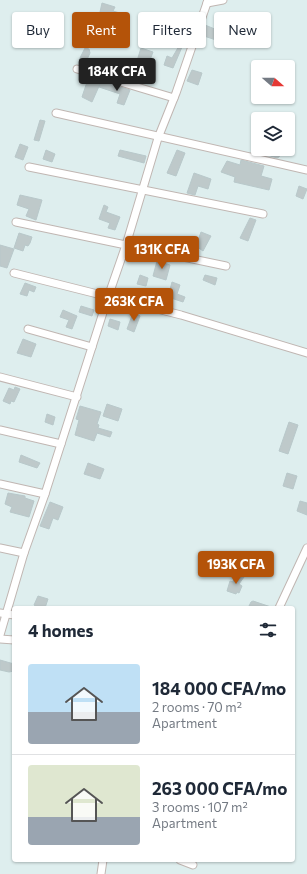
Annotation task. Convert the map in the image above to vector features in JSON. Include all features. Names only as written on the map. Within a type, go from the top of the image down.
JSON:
[{"type":"street","points":[[0,635],[3,613],[45,494],[77,396],[126,245],[158,138],[174,98],[207,1],[223,0]]},
{"type":"street","points":[[77,69],[174,98]]},
{"type":"street","points":[[56,113],[158,138],[307,170]]},
{"type":"street","points":[[29,167],[262,214]]},
{"type":"street","points":[[16,222],[226,266]]},
{"type":"street","points":[[14,273],[181,315],[307,353]]},
{"type":"street","points":[[28,329],[92,347]]},
{"type":"street","points":[[0,377],[77,396]]},
{"type":"street","points":[[0,430],[61,444]]},
{"type":"street","points":[[0,484],[45,494]]},
{"type":"street","points":[[0,548],[24,553]]},
{"type":"street","points":[[280,606],[307,548]]},
{"type":"street","points":[[0,639],[12,640]]},
{"type":"street","points":[[101,874],[103,862]]},
{"type":"street","points":[[185,862],[193,865]]},
{"type":"building","points":[[102,3],[115,7],[113,11],[116,12],[100,12]]},
{"type":"building","points":[[206,25],[214,29],[214,39],[206,37]]},
{"type":"building","points":[[85,48],[89,49],[90,53],[85,64],[80,63],[81,60],[79,60]]},
{"type":"building","points":[[141,48],[153,52],[150,60],[153,61],[148,78],[130,74],[131,63],[137,61]]},
{"type":"building","points":[[178,48],[182,48],[173,68],[164,65],[167,56],[172,58]]},
{"type":"building","points":[[192,70],[202,73],[198,85],[187,81]]},
{"type":"building","points":[[88,79],[100,84],[92,102],[82,97]]},
{"type":"building","points":[[101,81],[130,90],[124,105],[117,103],[120,94],[99,87]]},
{"type":"building","points":[[40,120],[45,121],[39,141],[34,140]]},
{"type":"building","points":[[20,144],[28,147],[23,160],[15,157]]},
{"type":"building","points":[[46,150],[55,154],[52,162],[43,159]]},
{"type":"building","points":[[120,150],[146,156],[144,163],[118,156]]},
{"type":"building","points":[[177,150],[185,153],[176,176],[167,173]]},
{"type":"building","points":[[241,160],[264,166],[261,176],[272,179],[269,190],[234,182],[235,177],[221,172],[227,161],[240,165]]},
{"type":"building","points":[[194,173],[211,179],[208,189],[198,186],[195,195],[187,193]]},
{"type":"building","points":[[299,186],[307,189],[303,199],[296,196]]},
{"type":"building","points":[[20,195],[42,200],[36,220],[26,216],[29,209],[17,205]]},
{"type":"building","points":[[104,205],[108,207],[106,212],[120,217],[115,230],[108,228],[110,223],[99,219]]},
{"type":"building","points":[[250,218],[256,220],[248,241],[240,238]]},
{"type":"building","points":[[201,232],[211,236],[203,251],[196,246]]},
{"type":"building","points":[[19,233],[32,237],[28,246],[25,245],[23,251],[14,248]]},
{"type":"building","points":[[0,245],[14,249],[7,268],[0,266]]},
{"type":"building","points":[[157,261],[170,265],[166,280],[153,276]]},
{"type":"building","points":[[140,275],[148,278],[146,286],[137,284]]},
{"type":"building","points":[[205,275],[217,278],[215,285],[203,280]]},
{"type":"building","points":[[172,282],[180,285],[177,294],[185,297],[183,302],[168,297]]},
{"type":"building","points":[[25,283],[36,287],[34,292],[29,290],[27,296],[20,294]]},
{"type":"building","points":[[81,306],[94,310],[92,316],[79,312]]},
{"type":"building","points":[[63,310],[77,316],[72,329],[66,327],[69,320],[60,317]]},
{"type":"building","points":[[133,313],[140,316],[134,332],[127,329]]},
{"type":"building","points":[[110,319],[120,322],[118,330],[108,326]]},
{"type":"building","points":[[23,339],[36,344],[31,357],[17,353]]},
{"type":"building","points":[[15,387],[20,389],[14,402],[11,401],[10,404],[3,401],[9,388],[14,390]]},
{"type":"building","points":[[107,404],[122,409],[118,421],[103,416]]},
{"type":"building","points":[[80,406],[101,412],[97,424],[99,425],[98,428],[112,432],[110,437],[97,433],[94,441],[75,435],[79,420],[76,419]]},
{"type":"building","points":[[47,414],[55,417],[53,425],[45,422]]},
{"type":"building","points":[[289,422],[298,425],[288,454],[279,451]]},
{"type":"building","points":[[21,455],[40,463],[37,468],[19,462]]},
{"type":"building","points":[[88,463],[104,469],[100,479],[84,474]]},
{"type":"building","points":[[287,473],[297,476],[293,489],[283,486]]},
{"type":"building","points":[[8,493],[25,496],[25,498],[34,501],[29,517],[10,512],[12,507],[5,504]]},
{"type":"building","points":[[300,501],[307,503],[307,515],[297,511]]},
{"type":"building","points":[[50,502],[63,507],[58,520],[53,518],[49,529],[40,526]]},
{"type":"building","points":[[236,574],[244,577],[239,584],[242,586],[239,593],[237,592],[236,594],[227,591],[230,581],[233,582]]},
{"type":"building","points":[[38,596],[48,599],[46,606],[34,605]]},
{"type":"building","points":[[253,601],[268,606],[249,606]]},
{"type":"building","points":[[0,660],[12,663],[12,671],[0,670]]}]
